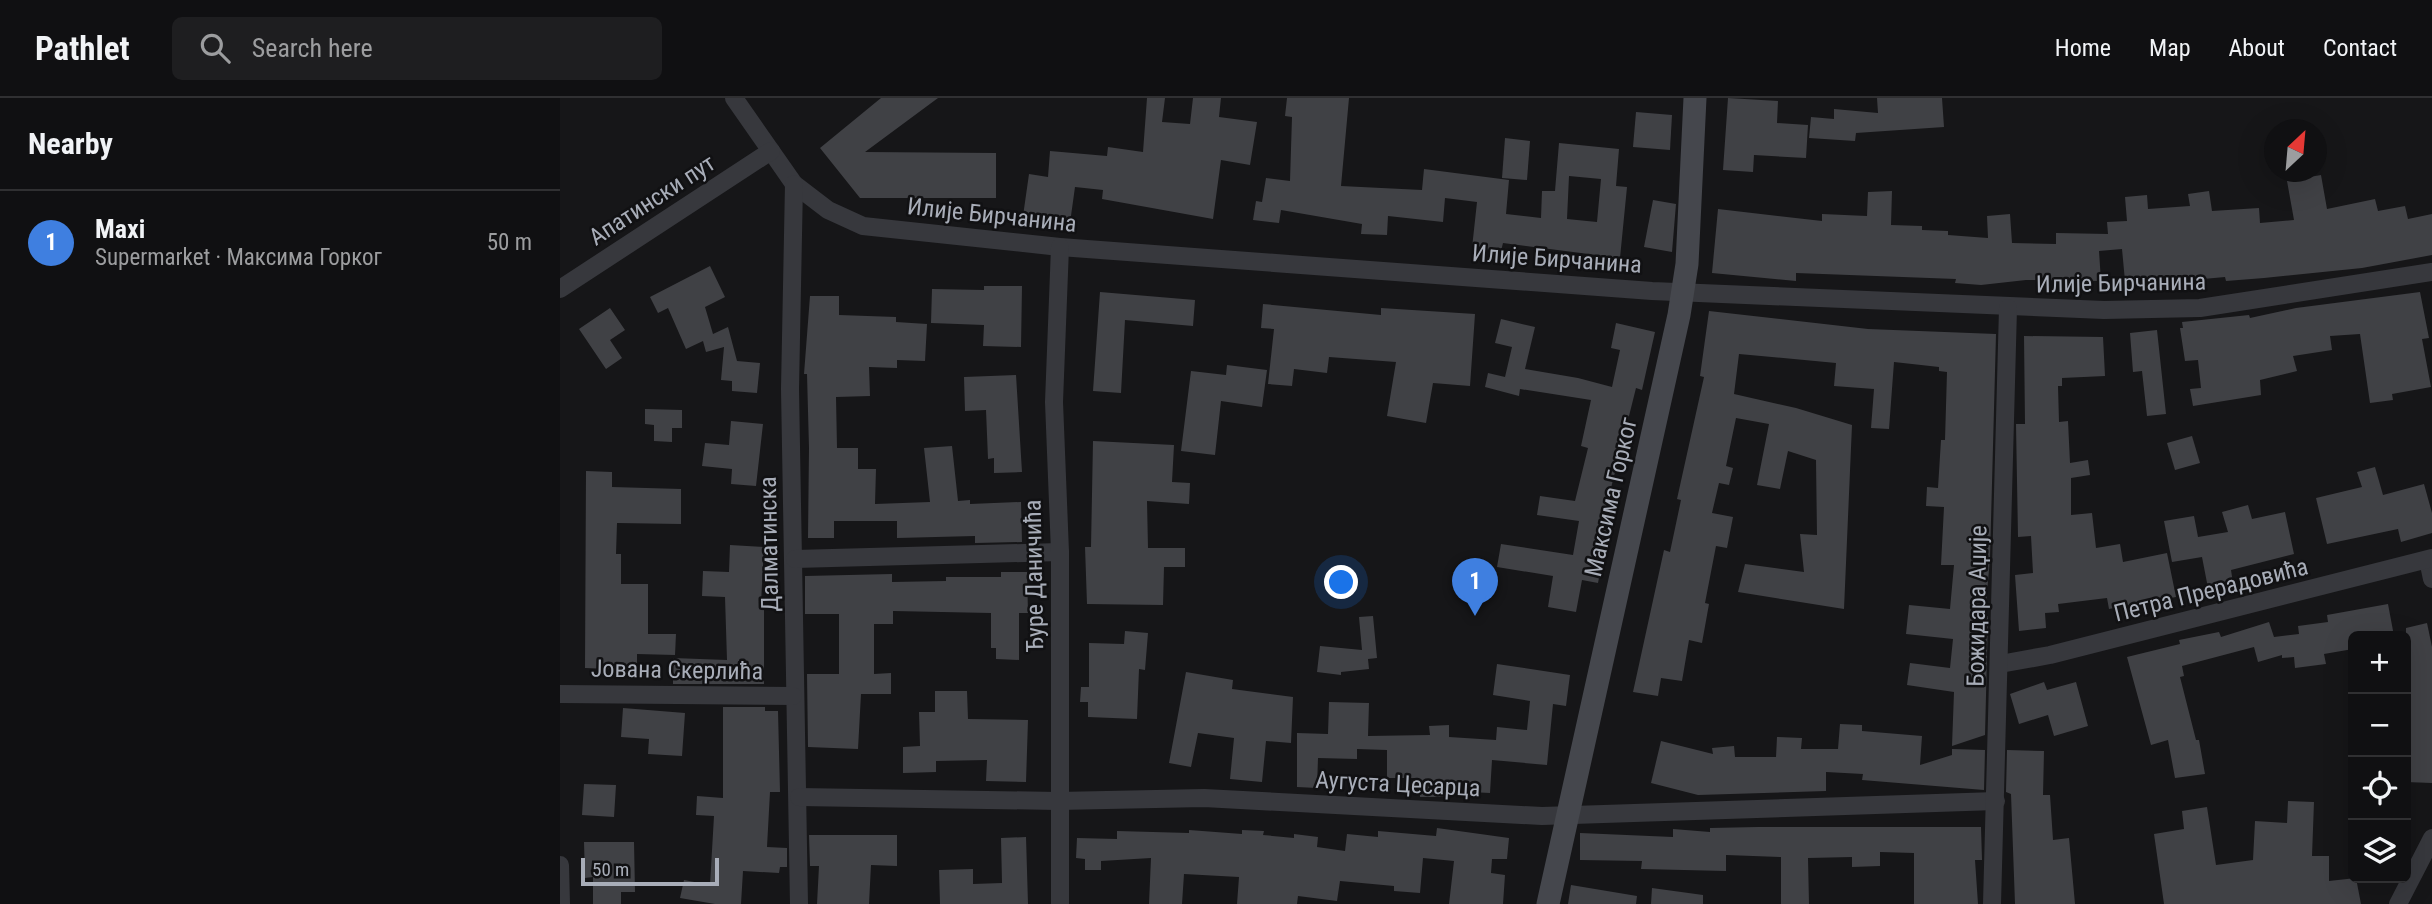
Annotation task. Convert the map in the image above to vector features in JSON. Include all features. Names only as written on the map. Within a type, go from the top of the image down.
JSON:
[{"type":"street","name":"Илије Бирчанина","points":[[734,98],[794,184],[828,210],[863,226],[1060,247],[1682,293],[2008,309],[2200,308],[2432,272]]},
{"type":"street","name":"Максима Горког","points":[[1548,904],[1682,293],[1687,264],[1695,98]]},
{"type":"street","name":"Апатински пут","points":[[560,289],[771,151]]},
{"type":"street","name":"Далматинска","points":[[794,184],[790,389],[795,559],[793,696],[799,797],[799,904]]},
{"type":"street","name":"Ђуре Даничића","points":[[1060,247],[1054,402],[1060,552],[1060,904]]},
{"type":"street","name":"Божидара Аџије","points":[[1992,904],[2008,309]]},
{"type":"street","points":[[795,559],[1060,552]]},
{"type":"street","points":[[2430,559],[2432,579]]},
{"type":"street","name":"Петра Прерадовића","points":[[2000,664],[2050,655],[2430,559]]},
{"type":"street","name":"Јована Скерлића","points":[[560,694],[793,696]]},
{"type":"street","name":"Аугуста Цесарца","points":[[799,797],[1058,801],[1204,798],[1566,816],[1996,801]]},
{"type":"street","points":[[2398,904],[2432,838]]},
{"type":"street","points":[[560,864],[561,904]]},
{"type":"building","points":[[881,98],[938,98],[865,152],[996,153],[996,198],[860,198],[820,148]]},
{"type":"building","points":[[1147,98],[1165,98],[1162,122],[1190,124],[1193,98],[1221,98],[1219,117],[1257,122],[1250,165],[1221,160],[1213,219],[1102,199],[1103,190],[1075,187],[1070,223],[1023,216],[1029,174],[1048,177],[1050,151],[1107,156],[1108,147],[1143,152]]},
{"type":"building","points":[[1287,98],[1349,98],[1341,186],[1422,190],[1424,169],[1509,180],[1506,214],[1541,218],[1542,191],[1555,191],[1559,143],[1619,149],[1616,186],[1627,187],[1620,258],[1503,243],[1501,251],[1472,248],[1477,202],[1445,198],[1443,222],[1388,216],[1387,235],[1361,234],[1362,224],[1281,210],[1279,223],[1253,220],[1256,201],[1262,202],[1266,178],[1290,181],[1292,117],[1285,116]],"holes":[[[1569,176],[1601,179],[1597,222],[1567,219]]]},
{"type":"building","points":[[1728,98],[1778,101],[1777,123],[1808,125],[1806,158],[1754,155],[1753,172],[1723,170]]},
{"type":"building","points":[[1877,98],[1942,98],[1944,127],[1856,133],[1855,141],[1809,138],[1811,117],[1834,119],[1834,109],[1878,113]]},
{"type":"building","points":[[1636,112],[1672,115],[1670,150],[1633,147]]},
{"type":"building","points":[[1505,138],[1530,141],[1527,180],[1502,178]]},
{"type":"building","points":[[2287,182],[2322,182],[2327,209],[2375,199],[2378,211],[2405,206],[2408,219],[2432,214],[2432,255],[2362,268],[2226,281],[2225,277],[2149,284],[2148,279],[2125,281],[2122,249],[2099,251],[2101,281],[2026,280],[1981,285],[1955,283],[1956,279],[1796,273],[1796,281],[1712,273],[1718,209],[1822,221],[1822,214],[1867,216],[1868,192],[1892,191],[1891,225],[1922,226],[1922,230],[1948,231],[1948,235],[1988,238],[1987,216],[2010,214],[2012,243],[2056,244],[2056,233],[2108,234],[2107,222],[2127,221],[2125,197],[2147,195],[2148,209],[2190,206],[2188,194],[2209,191],[2212,211],[2259,208],[2260,223],[2294,220]]},
{"type":"building","points":[[1653,200],[1676,204],[1672,252],[1644,247]]},
{"type":"building","points":[[710,266],[725,297],[705,307],[713,334],[728,327],[737,361],[760,363],[757,393],[732,391],[732,381],[721,380],[724,347],[706,352],[703,341],[686,349],[668,308],[658,313],[650,297]]},
{"type":"building","points":[[984,286],[1022,286],[1021,347],[983,346],[984,325],[931,323],[932,289],[984,290]]},
{"type":"building","points":[[1100,292],[1195,300],[1193,326],[1125,320],[1121,393],[1093,391]]},
{"type":"building","points":[[2420,292],[2429,338],[2422,339],[2431,387],[2392,394],[2393,400],[2370,403],[2360,334],[2330,336],[2332,350],[2293,356],[2297,371],[2260,380],[2261,395],[2193,406],[2190,389],[2201,388],[2198,360],[2185,361],[2180,328],[2183,328],[2182,322],[2249,315],[2250,318],[2296,308]]},
{"type":"building","points":[[810,296],[839,296],[839,315],[896,317],[896,322],[927,324],[925,361],[897,360],[897,368],[869,367],[870,396],[836,397],[837,448],[858,448],[858,469],[876,469],[875,504],[930,502],[924,448],[952,446],[958,501],[970,500],[970,504],[1021,502],[1022,542],[975,543],[975,536],[897,538],[897,521],[834,521],[834,538],[808,538],[809,448],[807,374],[804,374]]},
{"type":"building","points":[[1263,304],[1381,315],[1381,308],[1475,314],[1470,386],[1433,383],[1426,423],[1387,416],[1396,362],[1329,357],[1327,373],[1294,369],[1292,386],[1268,384],[1274,329],[1261,328]]},
{"type":"building","points":[[610,308],[625,330],[610,340],[622,358],[606,369],[579,329]]},
{"type":"building","points":[[1709,311],[1868,329],[1996,334],[1990,558],[1985,616],[1988,616],[1985,735],[1952,746],[1954,692],[1907,685],[1910,663],[1950,668],[1953,639],[1906,634],[1909,605],[1950,609],[1954,565],[1941,565],[1944,507],[1926,506],[1927,487],[1938,488],[1941,440],[1945,440],[1947,372],[1939,371],[1939,367],[1894,362],[1889,429],[1871,428],[1874,389],[1834,386],[1836,363],[1739,354],[1734,394],[1796,408],[1852,425],[1844,609],[1738,592],[1745,564],[1804,572],[1800,534],[1817,535],[1816,460],[1788,451],[1780,489],[1757,485],[1769,424],[1736,418],[1726,466],[1733,468],[1729,485],[1719,483],[1712,513],[1733,517],[1727,548],[1716,546],[1705,603],[1709,604],[1702,643],[1689,640],[1682,681],[1661,678],[1658,696],[1633,692],[1664,550],[1670,552],[1681,500],[1677,499],[1704,377],[1700,376]]},
{"type":"building","points":[[1501,319],[1535,327],[1525,369],[1612,387],[1620,350],[1611,348],[1616,323],[1655,332],[1642,390],[1636,388],[1608,500],[1614,501],[1598,583],[1582,580],[1576,612],[1548,607],[1553,576],[1497,567],[1501,544],[1573,555],[1579,521],[1537,515],[1540,496],[1575,501],[1588,448],[1581,446],[1591,400],[1520,389],[1519,396],[1485,387],[1488,373],[1505,377],[1512,347],[1495,343]]},
{"type":"building","points":[[2157,330],[2166,414],[2147,416],[2142,371],[2133,372],[2130,333]]},
{"type":"building","points":[[2024,336],[2103,337],[2105,376],[2062,378],[2062,386],[2058,386],[2059,422],[2068,421],[2070,463],[2088,460],[2090,475],[2071,478],[2071,515],[2092,513],[2096,548],[2120,544],[2123,562],[2167,553],[2176,597],[2109,609],[2107,598],[2058,604],[2059,612],[2045,613],[2046,628],[2019,631],[2015,575],[2033,573],[2031,536],[2018,537],[2016,424],[2025,424]]},
{"type":"building","points":[[1227,365],[1267,370],[1262,407],[1221,401],[1215,455],[1181,451],[1191,371],[1226,375]]},
{"type":"building","points":[[1016,375],[1022,472],[994,473],[994,458],[988,459],[986,410],[965,411],[964,377]]},
{"type":"building","points":[[645,409],[682,410],[682,428],[672,428],[672,442],[654,441],[654,425],[645,424]]},
{"type":"building","points":[[731,421],[763,424],[756,486],[731,484],[732,469],[702,466],[705,443],[729,445]]},
{"type":"building","points":[[2192,436],[2200,463],[2175,470],[2167,443]]},
{"type":"building","points":[[1093,441],[1174,445],[1172,482],[1190,483],[1189,504],[1147,501],[1148,548],[1185,548],[1185,567],[1164,567],[1163,605],[1087,604],[1085,547],[1091,547]]},
{"type":"building","points":[[2375,467],[2383,495],[2424,484],[2432,513],[2432,533],[2401,542],[2398,529],[2327,544],[2316,498],[2362,487],[2357,472]]},
{"type":"building","points":[[586,471],[612,472],[612,487],[681,489],[681,524],[617,523],[616,554],[621,554],[621,584],[648,584],[648,634],[676,634],[675,655],[637,654],[637,670],[585,668]]},
{"type":"building","points":[[2248,505],[2252,519],[2285,512],[2294,554],[2231,570],[2233,583],[2208,588],[2202,557],[2172,562],[2164,521],[2194,516],[2198,537],[2228,532],[2222,512]]},
{"type":"building","points":[[730,545],[764,547],[761,603],[764,603],[764,684],[673,684],[673,658],[727,660],[725,597],[702,596],[703,571],[729,572]]},
{"type":"building","points":[[1001,572],[1027,572],[1028,613],[1019,613],[1019,660],[996,659],[996,648],[991,648],[991,613],[893,611],[893,624],[874,624],[874,674],[891,673],[891,694],[861,694],[858,749],[808,747],[807,674],[839,674],[839,614],[805,614],[805,576],[892,574],[892,582],[946,581],[946,577],[1001,577]]},
{"type":"building","points":[[2388,604],[2393,631],[2348,631],[2348,650],[2324,654],[2326,664],[2295,668],[2294,657],[2282,658],[2282,655],[2258,662],[2254,647],[2182,666],[2184,676],[2180,677],[2196,740],[2199,740],[2205,774],[2175,778],[2168,740],[2151,745],[2127,657],[2180,644],[2179,640],[2219,632],[2221,637],[2269,622],[2274,637],[2299,634],[2298,626],[2328,622],[2327,615]]},
{"type":"building","points":[[1373,616],[1377,658],[1368,659],[1369,669],[1341,672],[1341,675],[1317,672],[1320,646],[1362,650],[1359,617]]},
{"type":"building","points":[[2427,623],[2432,647],[2432,783],[2411,782],[2411,631],[2406,631],[2406,628]]},
{"type":"building","points":[[1125,631],[1148,633],[1145,670],[1139,669],[1137,719],[1088,717],[1088,702],[1080,702],[1081,687],[1089,687],[1089,643],[1124,644]]},
{"type":"building","points":[[1497,664],[1570,675],[1566,706],[1553,704],[1547,765],[1492,760],[1490,793],[1451,791],[1451,797],[1420,797],[1419,778],[1387,778],[1387,750],[1357,749],[1357,759],[1318,758],[1317,788],[1297,787],[1297,733],[1328,734],[1329,702],[1369,703],[1368,736],[1430,735],[1429,726],[1449,725],[1449,737],[1496,740],[1497,727],[1527,730],[1530,701],[1493,695]]},
{"type":"building","points":[[1186,672],[1233,680],[1232,689],[1293,697],[1291,743],[1266,741],[1262,782],[1230,779],[1234,738],[1198,733],[1191,767],[1169,763]]},
{"type":"building","points":[[2044,682],[2047,690],[2076,682],[2088,726],[2054,736],[2048,715],[2019,724],[2010,694]]},
{"type":"building","points":[[935,691],[967,691],[968,719],[1028,720],[1026,782],[986,781],[987,760],[936,761],[936,772],[903,773],[903,747],[920,746],[919,712],[935,712]]},
{"type":"building","points":[[723,707],[765,707],[765,711],[778,711],[780,792],[770,792],[767,847],[787,848],[787,867],[780,867],[779,873],[743,871],[741,904],[715,904],[680,898],[684,880],[710,885],[714,816],[696,815],[697,796],[723,798]]},
{"type":"building","points":[[623,708],[685,713],[682,756],[648,754],[649,739],[621,737]]},
{"type":"building","points":[[1840,724],[1862,725],[1862,731],[1922,736],[1920,765],[1952,755],[1952,749],[1985,750],[1984,790],[1862,780],[1863,774],[1826,772],[1826,791],[1698,795],[1651,783],[1661,741],[1713,754],[1712,748],[1734,746],[1735,757],[1776,757],[1777,737],[1802,738],[1801,749],[1838,749]]},
{"type":"building","points":[[2007,750],[2044,751],[2043,795],[2050,795],[2053,840],[2069,838],[2075,904],[2015,904],[2011,794],[2006,792]]},
{"type":"building","points":[[584,784],[616,785],[614,817],[582,815]]},
{"type":"building","points":[[2288,801],[2314,802],[2312,856],[2329,856],[2329,881],[2348,879],[2348,883],[2357,883],[2361,904],[2164,904],[2154,834],[2184,829],[2182,811],[2207,807],[2216,865],[2253,860],[2255,821],[2287,823]]},
{"type":"building","points":[[1981,827],[1982,860],[1975,860],[1978,904],[1914,904],[1914,853],[1880,852],[1880,866],[1852,867],[1852,857],[1808,858],[1809,904],[1781,904],[1781,857],[1726,855],[1726,871],[1641,869],[1642,861],[1580,860],[1580,833],[1673,837],[1673,829],[1710,832],[1710,828]]},
{"type":"building","points":[[1437,828],[1509,838],[1507,859],[1492,859],[1491,873],[1505,875],[1503,904],[1449,904],[1454,861],[1423,858],[1420,893],[1394,891],[1394,886],[1340,881],[1337,901],[1298,896],[1297,904],[1237,904],[1239,877],[1184,874],[1182,904],[1149,904],[1151,858],[1101,861],[1101,870],[1085,870],[1085,859],[1076,858],[1077,838],[1117,839],[1117,831],[1189,833],[1189,830],[1242,834],[1242,830],[1264,831],[1263,835],[1294,838],[1294,834],[1318,837],[1317,847],[1345,851],[1347,834],[1378,837],[1378,831],[1436,836]]},
{"type":"building","points":[[809,835],[897,835],[897,866],[871,865],[869,904],[817,904],[819,866],[810,866]]},
{"type":"building","points":[[1026,837],[1028,904],[940,904],[939,870],[973,869],[973,884],[1002,883],[1001,838]]},
{"type":"building","points":[[584,842],[634,842],[635,892],[621,892],[621,904],[593,904],[593,877],[585,878]]},
{"type":"building","points":[[1571,885],[1637,896],[1636,904],[1568,904]]},
{"type":"building","points":[[1652,888],[1703,895],[1703,904],[1651,904]]},
{"type":"place","name":"Maxi","points":[[1475,616]]}]
